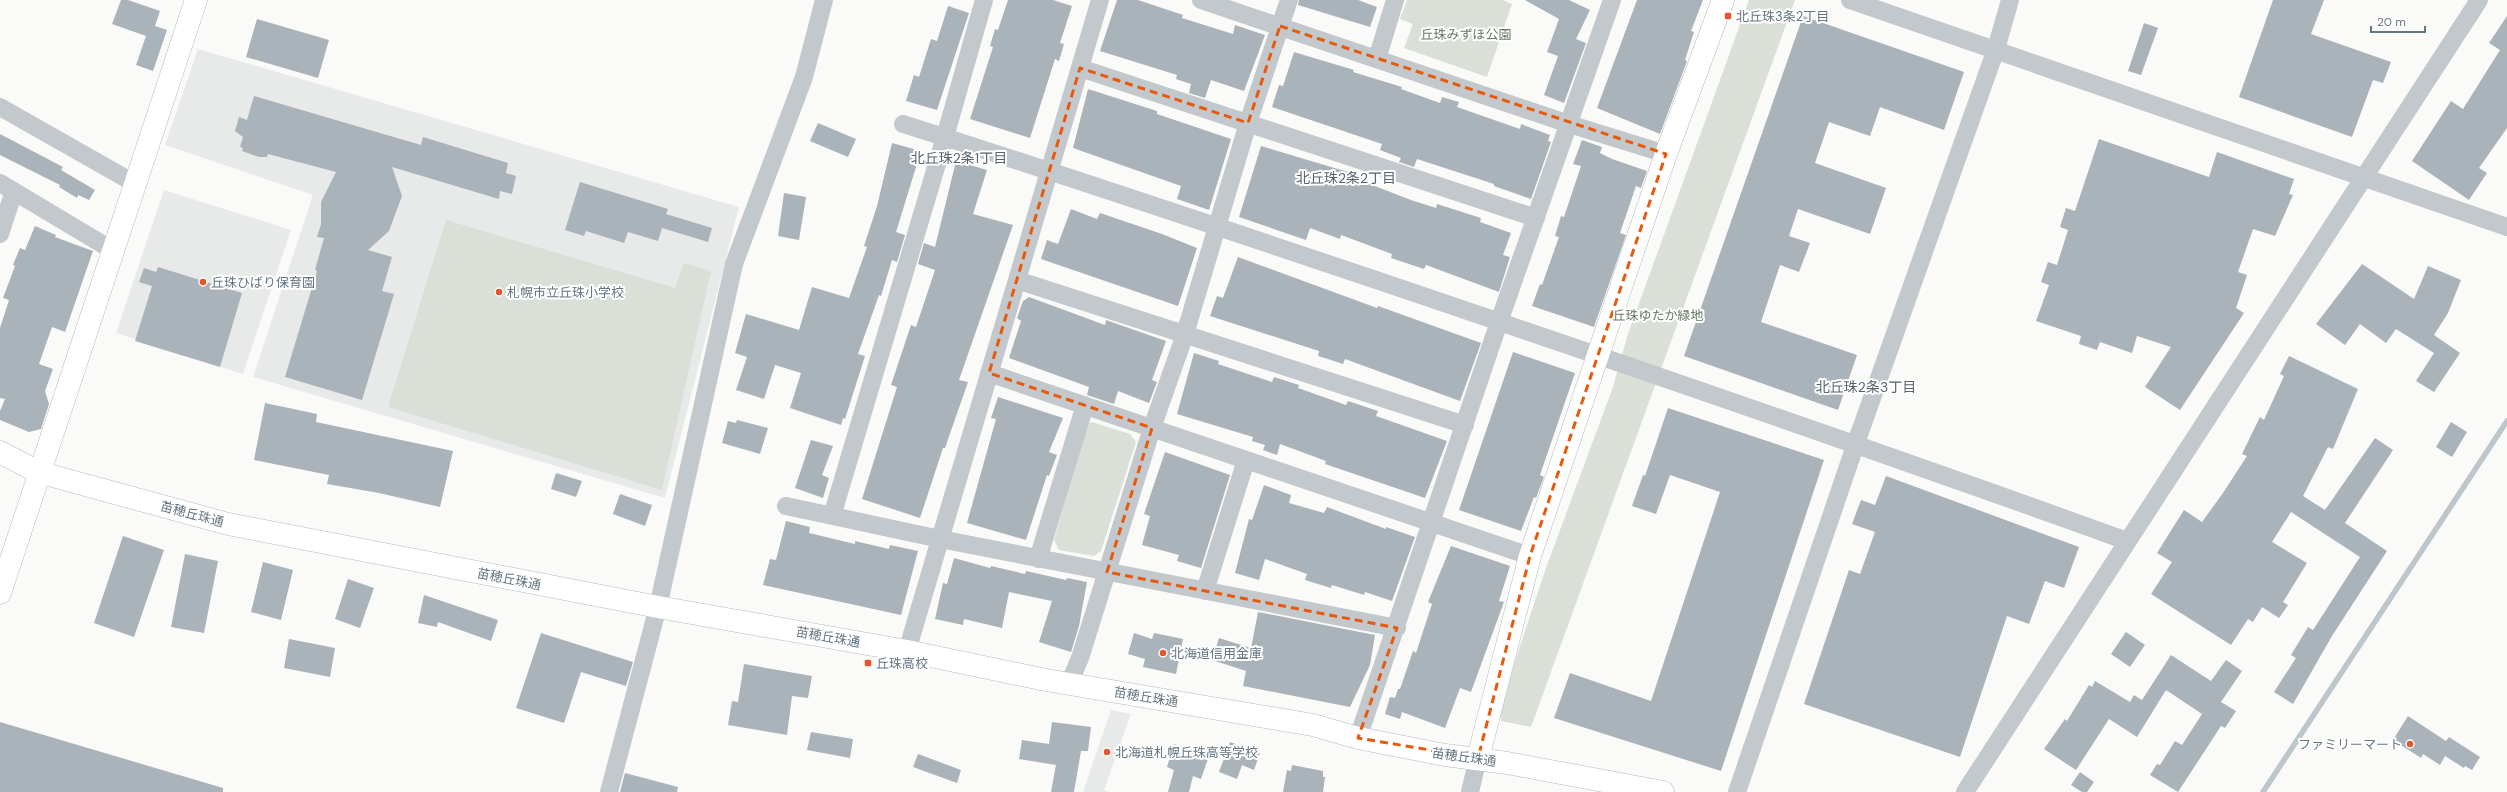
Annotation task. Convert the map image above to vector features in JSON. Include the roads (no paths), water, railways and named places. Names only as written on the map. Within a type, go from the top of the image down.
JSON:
[{"type":"street","points":[[0,593],[38,472],[196,0]]},
{"type":"street","points":[[609,792],[658,607],[734,264],[804,77],[824,0]]},
{"type":"street","points":[[832,516],[945,137],[984,0]]},
{"type":"street","points":[[907,651],[1100,0]]},
{"type":"street","points":[[1201,0],[1569,124],[1666,154]]},
{"type":"street","points":[[1069,684],[1080,658],[1152,428],[1185,334],[1248,123],[1289,0]]},
{"type":"street","points":[[1376,59],[1396,0]]},
{"type":"street","points":[[1358,738],[1397,628],[1499,322],[1612,0]]},
{"type":"street","points":[[1470,792],[1530,556],[1666,154],[1722,0]]},
{"type":"street","points":[[1850,0],[1996,49],[2507,227]]},
{"type":"street","points":[[1737,792],[1856,443],[1996,49],[2010,0]]},
{"type":"street","points":[[1965,792],[2479,0]]},
{"type":"street","points":[[1080,68],[1536,218]]},
{"type":"street","points":[[0,107],[134,183]]},
{"type":"street","points":[[903,124],[1050,170],[1599,355],[1856,443],[2127,541]]},
{"type":"street","points":[[0,234],[7,187],[112,250]]},
{"type":"street","points":[[1017,280],[1465,425]]},
{"type":"street","points":[[990,373],[1530,556]]},
{"type":"street","points":[[1038,559],[1085,405]]},
{"type":"street","name":"苗穂丘珠通","points":[[0,452],[38,472],[228,524],[658,607],[907,651],[1069,684],[1313,725],[1358,738],[1445,755],[1478,758],[1663,792]]},
{"type":"street","points":[[1205,591],[1246,460]]},
{"type":"street","points":[[786,506],[1038,559],[1397,628]]},
{"type":"waterway","points":[[2263,792],[2507,421]]},
{"type":"place","name":"北丘珠3条2丁目","points":[[1728,16]]},
{"type":"place","name":"丘珠ひばり保育園","points":[[203,282]]},
{"type":"place","name":"札幌市立丘珠小学校","points":[[499,292]]},
{"type":"place","name":"北海道信用金庫","points":[[1163,653]]},
{"type":"place","name":"丘珠高校","points":[[868,663]]},
{"type":"place","name":"ファミリーマート","points":[[2410,744]]},
{"type":"place","name":"北海道札幌丘珠高等学校","points":[[1107,752]]},
{"type":"district","name":"北丘珠2条1丁目","points":[[959,158]]},
{"type":"district","name":"北丘珠2条2丁目","points":[[1346,178]]},
{"type":"district","name":"北丘珠2条3丁目","points":[[1866,387]]},
{"type":"park label","name":"丘珠みずほ公園","points":[[1466,34]]},
{"type":"park label","name":"丘珠ゆたか緑地","points":[[1658,315]]}]
